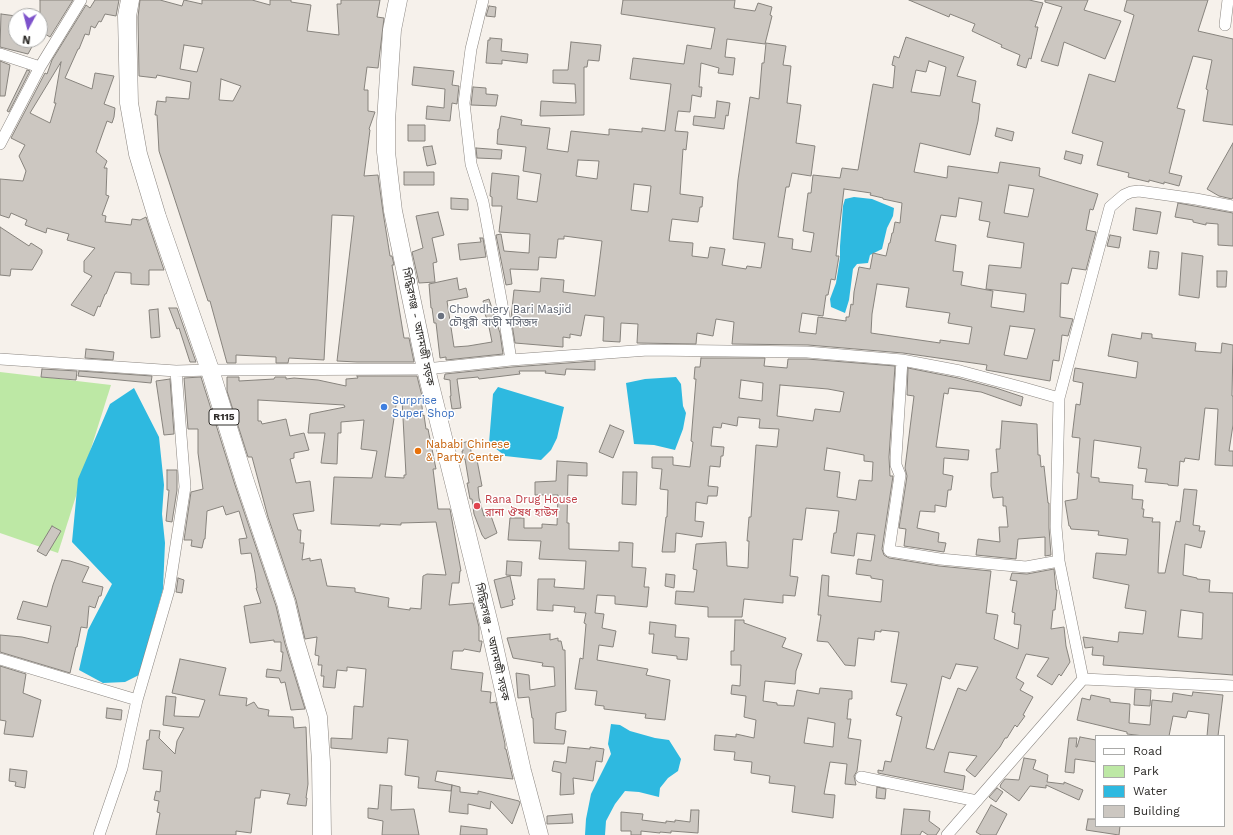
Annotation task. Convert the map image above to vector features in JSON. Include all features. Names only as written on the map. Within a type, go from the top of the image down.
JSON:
[{"type":"main road","name":"R115","points":[[130,0],[127,16],[129,103],[138,154],[157,217],[210,370],[245,482],[286,603],[295,641],[318,717],[322,835]]},
{"type":"main road","name":"সিদ্ধিরগঞ্জ - আদমজী সড়ক","points":[[398,0],[392,30],[386,121],[386,152],[393,211],[426,369],[490,628],[522,771],[539,835]]},
{"type":"street","points":[[0,144],[40,67],[81,0]]},
{"type":"street","points":[[483,0],[471,49],[464,103],[471,164],[483,202],[504,310],[511,360]]},
{"type":"street","points":[[1225,25],[1228,0]]},
{"type":"street","points":[[0,54],[40,67]]},
{"type":"street","points":[[1083,679],[1059,561],[1056,527],[1059,398],[1110,207],[1124,195],[1139,191],[1233,206]]},
{"type":"street","points":[[0,359],[176,371],[426,369],[511,360],[648,350],[807,352],[902,360],[960,371],[1059,398]]},
{"type":"street","points":[[902,360],[896,457],[896,465],[900,475],[889,546],[890,551],[1026,567],[1059,561]]},
{"type":"street","points":[[99,835],[122,768],[137,700],[169,590],[185,487],[176,371]]},
{"type":"street","points":[[0,659],[137,700]]},
{"type":"street","points":[[1083,679],[1233,686]]},
{"type":"street","points":[[947,835],[1083,679]]},
{"type":"street","points":[[862,778],[977,801]]},
{"type":"green space","points":[[0,372],[111,385],[58,553],[0,533]]},
{"type":"water","points":[[854,197],[872,199],[894,208],[893,216],[887,228],[882,249],[870,255],[868,263],[857,264],[853,269],[849,300],[845,313],[831,307],[830,299],[836,283],[840,258],[843,206],[845,199]]},
{"type":"water","points":[[676,377],[681,384],[683,406],[686,413],[683,429],[675,450],[654,445],[634,444],[626,383],[645,379]]},
{"type":"water","points":[[498,387],[564,407],[557,438],[551,450],[541,460],[505,456],[489,443],[493,394]]},
{"type":"water","points":[[134,388],[159,437],[164,485],[162,514],[165,543],[163,589],[139,675],[125,682],[103,683],[79,670],[88,630],[112,584],[72,542],[78,479],[110,404]]},
{"type":"water","points":[[611,724],[620,725],[630,731],[655,738],[669,740],[681,759],[678,771],[668,778],[660,788],[659,797],[639,792],[625,791],[615,804],[606,821],[605,835],[585,835],[586,819],[591,794],[611,754],[608,744]]},
{"type":"building","points":[[40,0],[73,0],[50,37],[48,36],[48,8],[40,8]]},
{"type":"building","points":[[95,0],[119,0],[116,16],[105,14],[101,22],[99,21],[95,28],[91,26],[89,35],[85,34],[65,78],[92,89],[95,73],[114,76],[104,104],[115,108],[114,117],[112,123],[107,121],[96,152],[107,161],[104,168],[107,168],[106,195],[109,196],[102,215],[106,216],[105,222],[131,225],[132,219],[140,220],[146,217],[164,270],[149,270],[149,285],[131,284],[131,273],[115,272],[100,307],[98,306],[94,316],[71,305],[92,276],[84,272],[84,261],[95,248],[67,240],[69,234],[47,228],[46,233],[25,225],[27,220],[11,213],[9,218],[0,215],[0,179],[23,181],[26,171],[19,156],[25,145],[11,138],[45,73],[47,74],[52,60],[86,5],[90,8]],"holes":[[[61,62],[54,103],[56,103],[50,123],[30,113]]]},
{"type":"building","points":[[140,0],[160,0],[182,6],[184,0],[202,4],[202,0],[252,0],[270,5],[270,0],[291,0],[291,2],[311,5],[307,31],[339,35],[337,4],[341,4],[341,0],[380,0],[377,17],[384,18],[378,68],[367,67],[364,90],[368,90],[368,111],[375,112],[369,129],[364,176],[378,175],[390,256],[392,256],[394,265],[392,265],[404,338],[409,338],[414,362],[337,361],[354,216],[332,215],[324,360],[289,358],[288,363],[276,363],[276,357],[236,355],[236,363],[227,363],[210,301],[208,301],[159,151],[157,115],[155,115],[157,101],[166,102],[166,97],[189,99],[191,82],[157,75],[156,78],[139,76],[138,17]],"holes":[[[184,45],[204,48],[197,72],[180,69]],[[221,79],[241,86],[233,101],[219,100]]]},
{"type":"building","points":[[623,0],[735,0],[734,8],[755,11],[758,3],[772,7],[770,15],[772,16],[765,44],[727,39],[725,57],[735,58],[733,75],[718,73],[719,68],[701,63],[699,87],[702,87],[701,97],[692,95],[690,112],[678,111],[675,131],[688,132],[686,150],[683,149],[680,194],[703,197],[698,222],[672,219],[669,241],[693,243],[692,256],[708,258],[710,247],[725,249],[722,265],[746,269],[747,266],[761,268],[765,243],[733,239],[738,180],[750,97],[759,99],[762,63],[764,63],[766,43],[786,46],[783,65],[791,66],[787,103],[801,105],[796,143],[815,146],[811,176],[792,173],[789,187],[786,187],[778,237],[793,239],[792,249],[811,252],[814,233],[803,231],[808,193],[811,193],[813,175],[840,178],[842,168],[858,170],[873,84],[893,88],[895,66],[892,65],[894,56],[899,58],[906,37],[964,57],[957,76],[976,81],[972,102],[980,104],[978,121],[970,155],[920,143],[914,172],[947,178],[948,166],[998,173],[1000,162],[1040,168],[1039,176],[1098,194],[1093,210],[1090,209],[1086,230],[1096,232],[1086,270],[1072,268],[1068,284],[1061,283],[1060,317],[1073,319],[1068,336],[1062,335],[1059,361],[1053,360],[1050,381],[986,370],[987,365],[903,353],[808,345],[732,344],[734,322],[716,319],[713,336],[697,333],[696,344],[637,343],[638,324],[621,323],[620,342],[603,341],[604,317],[585,315],[581,336],[570,334],[570,338],[563,337],[563,347],[515,343],[511,318],[514,290],[540,292],[541,278],[564,280],[563,292],[595,296],[602,241],[564,236],[564,239],[558,239],[556,258],[539,257],[538,270],[510,269],[512,284],[506,285],[496,235],[501,234],[504,251],[529,253],[530,234],[499,232],[502,206],[492,206],[492,197],[490,196],[492,173],[519,176],[517,199],[537,202],[541,174],[523,171],[526,147],[497,144],[501,116],[522,120],[521,125],[550,128],[547,149],[568,152],[571,131],[609,135],[609,129],[642,132],[642,128],[665,131],[671,84],[630,79],[633,58],[684,64],[687,45],[711,49],[715,28],[621,14]],"holes":[[[929,61],[946,67],[940,96],[911,92],[916,70],[926,72]],[[578,160],[599,161],[597,179],[576,176]],[[634,184],[651,186],[648,212],[631,210]],[[1009,185],[1034,189],[1028,217],[1004,213]],[[844,189],[871,193],[870,195],[902,203],[900,223],[895,222],[886,256],[873,253],[870,269],[859,267],[853,305],[851,304],[849,317],[846,317],[846,321],[818,317],[816,334],[799,332],[802,313],[823,316],[826,295],[828,295],[831,279],[835,280],[839,256],[836,256]],[[959,198],[982,202],[979,220],[990,222],[987,237],[1024,243],[1021,268],[989,265],[986,289],[1026,294],[1024,312],[991,307],[993,291],[961,285],[963,272],[953,271],[956,245],[935,241],[941,215],[956,217]],[[877,284],[909,288],[906,307],[950,313],[948,323],[972,327],[969,344],[940,340],[940,343],[871,333],[872,314]],[[1010,326],[1035,329],[1027,359],[1004,355]]]},
{"type":"building","points":[[909,0],[1029,0],[1043,3],[1035,27],[1038,27],[1031,59],[1029,58],[1026,68],[1017,65],[1020,55],[1001,47],[1002,45],[972,31],[975,24],[950,14],[949,17]]},
{"type":"building","points":[[1045,0],[1088,0],[1084,10],[1121,21],[1105,59],[1064,42],[1058,66],[1041,61],[1062,7],[1045,2]]},
{"type":"building","points":[[1127,0],[1208,0],[1198,31],[1233,39],[1233,125],[1203,121],[1208,90],[1206,89],[1212,60],[1193,56],[1177,108],[1185,110],[1169,173],[1182,176],[1179,186],[1164,182],[1164,184],[1149,180],[1149,182],[1128,177],[1129,173],[1097,165],[1103,142],[1072,133],[1089,74],[1115,82],[1134,15],[1124,11]]},
{"type":"building","points":[[489,6],[496,7],[495,17],[486,16]]},
{"type":"building","points":[[1,14],[8,15],[8,48],[31,48],[28,54],[0,47]]},
{"type":"building","points":[[490,38],[502,39],[501,51],[528,54],[527,63],[502,60],[502,64],[486,63],[488,40],[490,40]]},
{"type":"building","points":[[571,42],[601,45],[599,61],[588,60],[587,67],[584,67],[584,115],[540,116],[541,101],[576,103],[575,84],[553,83],[553,70],[568,70]]},
{"type":"building","points":[[0,61],[10,65],[5,96],[0,96]]},
{"type":"building","points":[[414,67],[454,71],[452,85],[459,86],[457,104],[452,103],[450,121],[426,119],[427,106],[444,108],[445,89],[412,85]]},
{"type":"building","points":[[27,70],[30,71],[9,112],[7,111]]},
{"type":"building","points":[[473,87],[486,88],[486,94],[498,95],[496,106],[471,105]]},
{"type":"building","points":[[717,101],[730,103],[724,129],[693,125],[694,116],[715,118]]},
{"type":"building","points":[[408,125],[425,125],[425,141],[408,141]]},
{"type":"building","points":[[997,128],[1014,132],[1012,141],[995,136]]},
{"type":"building","points":[[1233,143],[1232,199],[1219,196],[1207,189]]},
{"type":"building","points":[[432,146],[436,164],[427,166],[423,147]]},
{"type":"building","points":[[476,148],[502,150],[501,159],[477,158]]},
{"type":"building","points":[[1066,151],[1083,155],[1081,164],[1064,159]]},
{"type":"building","points":[[404,172],[434,172],[434,185],[404,185]]},
{"type":"building","points":[[451,198],[468,199],[468,210],[451,209]]},
{"type":"building","points":[[1178,203],[1233,213],[1233,246],[1218,245],[1218,224],[1206,223],[1206,225],[1193,222],[1193,220],[1175,217]]},
{"type":"building","points":[[1136,208],[1161,212],[1157,234],[1133,230]]},
{"type":"building","points":[[438,212],[444,235],[432,238],[437,262],[433,263],[435,282],[419,283],[412,252],[423,248],[416,216]]},
{"type":"building","points":[[0,227],[29,246],[31,243],[42,250],[42,253],[32,270],[11,269],[10,276],[0,275]]},
{"type":"building","points":[[1110,235],[1121,237],[1119,248],[1107,246]]},
{"type":"building","points":[[480,238],[483,238],[486,257],[460,260],[458,244],[481,242]]},
{"type":"building","points":[[1150,251],[1159,252],[1157,269],[1148,268]]},
{"type":"building","points":[[1182,253],[1203,256],[1199,298],[1179,295]]},
{"type":"building","points":[[1217,271],[1227,271],[1226,287],[1217,287]]},
{"type":"building","points":[[457,278],[459,290],[466,288],[468,297],[447,301],[454,347],[492,342],[488,322],[482,306],[484,305],[483,301],[489,299],[500,333],[503,354],[446,360],[446,357],[440,358],[436,323],[434,323],[431,308],[429,284]]},
{"type":"building","points":[[169,308],[177,308],[196,362],[190,362],[179,328],[177,329]]},
{"type":"building","points":[[158,309],[160,337],[151,338],[149,310]]},
{"type":"building","points":[[1142,333],[1152,334],[1152,338],[1196,343],[1195,351],[1221,353],[1222,343],[1233,345],[1233,425],[1229,451],[1233,451],[1233,466],[1215,465],[1218,409],[1205,408],[1199,460],[1185,458],[1184,462],[1180,461],[1178,486],[1145,482],[1147,469],[1138,468],[1141,447],[1094,440],[1091,477],[1099,478],[1099,482],[1133,485],[1132,499],[1143,500],[1143,517],[1153,518],[1152,522],[1160,522],[1158,573],[1165,573],[1176,521],[1180,522],[1184,489],[1197,490],[1193,525],[1200,526],[1199,531],[1205,531],[1201,548],[1185,544],[1183,575],[1197,579],[1210,580],[1209,592],[1233,593],[1233,675],[1103,665],[1104,656],[1092,655],[1093,647],[1085,648],[1083,637],[1118,642],[1119,632],[1143,634],[1146,611],[1125,608],[1129,585],[1093,578],[1096,553],[1126,555],[1128,539],[1098,535],[1099,531],[1071,529],[1069,526],[1065,501],[1077,499],[1079,473],[1077,473],[1080,438],[1072,437],[1076,404],[1080,405],[1083,383],[1073,381],[1075,368],[1136,378],[1138,362],[1108,356],[1112,334],[1141,339]],"holes":[[[1181,610],[1203,613],[1202,639],[1178,637]]]},
{"type":"building","points":[[86,349],[114,352],[113,360],[85,358]]},
{"type":"building","points":[[701,358],[765,358],[764,366],[787,368],[788,359],[807,359],[895,366],[889,457],[890,476],[893,476],[882,549],[884,555],[889,558],[939,566],[991,571],[986,613],[998,615],[994,639],[1018,649],[1021,625],[1014,624],[1015,613],[1012,612],[1017,581],[1010,580],[1012,573],[1027,574],[1054,569],[1057,590],[1051,629],[1064,627],[1066,646],[1070,662],[1061,676],[1059,674],[1052,685],[1037,676],[1049,658],[1026,654],[1016,678],[1024,683],[1020,690],[1033,697],[1023,715],[1025,716],[1017,727],[1015,725],[1007,738],[1005,738],[1000,747],[975,777],[966,770],[977,756],[949,752],[944,772],[965,776],[963,790],[878,773],[878,770],[883,771],[885,761],[891,762],[902,717],[896,715],[907,684],[891,682],[899,632],[881,630],[881,632],[875,631],[874,640],[858,638],[855,666],[845,665],[828,642],[817,641],[821,615],[818,615],[822,575],[829,576],[828,596],[881,602],[883,580],[871,578],[871,576],[856,574],[858,559],[871,561],[875,535],[857,533],[854,556],[831,553],[839,511],[806,508],[802,540],[793,539],[790,576],[798,577],[795,596],[783,595],[783,603],[744,599],[742,617],[708,617],[708,607],[675,604],[676,591],[694,592],[697,570],[693,569],[696,544],[726,542],[727,566],[748,568],[749,541],[747,541],[749,517],[751,517],[756,445],[777,447],[779,429],[759,428],[760,419],[738,417],[737,426],[722,423],[721,428],[713,427],[711,446],[724,447],[720,467],[710,466],[708,486],[718,487],[717,496],[708,496],[707,504],[696,502],[695,521],[704,522],[702,537],[676,533],[675,552],[662,552],[667,517],[668,490],[660,489],[662,469],[652,468],[652,457],[673,457],[673,465],[690,467],[693,442],[691,441],[696,379],[694,379],[695,367],[700,367]],"holes":[[[741,380],[763,383],[762,401],[739,398]],[[780,385],[828,389],[844,392],[840,412],[815,409],[813,421],[777,416]],[[827,448],[864,455],[864,461],[873,462],[872,481],[859,480],[856,500],[837,497],[840,472],[824,470]],[[956,664],[978,667],[966,691],[958,688],[934,750],[926,748],[942,676],[950,679]]]},
{"type":"building","points":[[595,361],[595,370],[566,369],[565,375],[545,373],[546,371],[519,371],[520,374],[479,379],[478,377],[457,379],[461,408],[452,409],[450,380],[444,379],[445,374]]},
{"type":"building","points":[[908,368],[958,378],[1023,397],[1021,406],[981,392],[949,388],[948,394],[944,393],[936,447],[969,450],[968,460],[944,458],[943,474],[953,476],[951,490],[948,490],[946,507],[935,505],[935,512],[920,511],[917,528],[939,533],[938,542],[946,543],[944,552],[904,546],[906,529],[899,528],[907,476],[905,468],[914,396],[907,395]]},
{"type":"building","points":[[42,369],[77,371],[76,380],[41,377]]},
{"type":"building","points":[[79,371],[152,376],[151,383],[78,376]]},
{"type":"building","points":[[357,376],[417,376],[422,396],[423,416],[424,415],[426,429],[428,429],[436,469],[433,469],[438,509],[450,509],[461,571],[459,583],[452,583],[449,605],[473,603],[479,627],[479,641],[482,641],[480,652],[464,649],[463,651],[453,651],[451,669],[483,673],[481,691],[491,692],[490,703],[496,702],[505,749],[513,779],[437,771],[435,781],[452,785],[451,791],[418,788],[419,777],[405,775],[408,740],[388,738],[387,753],[331,748],[331,738],[352,739],[354,706],[363,707],[366,669],[347,667],[347,671],[337,670],[335,688],[323,687],[324,676],[321,676],[322,665],[318,665],[319,656],[315,655],[317,637],[305,639],[296,600],[268,517],[252,457],[248,457],[227,391],[227,377],[239,377],[239,381],[286,377],[286,379],[294,378],[318,380],[346,386],[346,379],[358,378]],"holes":[[[397,399],[402,399],[406,475],[404,475],[404,478],[385,477]],[[258,400],[344,405],[345,407],[310,414],[308,433],[325,433],[321,463],[337,464],[338,433],[341,433],[341,422],[364,420],[361,449],[377,451],[372,478],[334,477],[331,524],[380,526],[380,524],[401,525],[401,523],[436,522],[446,575],[427,574],[423,576],[421,609],[410,608],[410,610],[388,607],[389,598],[355,592],[355,588],[327,586],[321,559],[310,561],[310,558],[302,560],[304,543],[300,543],[301,530],[298,530],[293,514],[314,511],[310,481],[296,483],[290,459],[294,458],[294,453],[309,450],[304,433],[290,436],[286,419],[262,424],[261,421],[258,421]]]},
{"type":"building","points":[[201,377],[235,485],[276,606],[285,644],[305,709],[291,710],[285,682],[281,683],[279,678],[266,677],[267,669],[281,671],[283,652],[281,652],[281,642],[274,642],[274,640],[250,643],[244,606],[261,603],[256,588],[251,553],[241,554],[239,539],[247,538],[239,511],[226,515],[223,506],[207,511],[205,539],[202,548],[191,546],[192,540],[184,540],[191,492],[203,489],[198,453],[198,429],[188,429],[184,378]]},
{"type":"building","points":[[170,379],[174,434],[164,435],[156,381]]},
{"type":"building","points":[[1002,421],[1037,424],[1038,455],[1040,455],[1041,467],[1044,466],[1049,503],[1051,555],[1045,556],[1045,537],[1018,539],[1016,559],[976,555],[978,539],[1000,542],[999,527],[1008,527],[1006,506],[1003,506],[1003,497],[993,498],[991,486],[991,473],[998,472],[996,449],[1000,449]]},
{"type":"building","points":[[610,425],[624,431],[613,458],[599,452]]},
{"type":"building","points":[[469,441],[473,461],[477,460],[482,486],[478,487],[479,498],[484,516],[490,513],[497,533],[485,539],[474,514],[472,499],[470,499],[467,483],[469,483],[465,459],[463,459],[462,443]]},
{"type":"building","points":[[557,461],[587,463],[587,476],[568,475],[567,523],[569,523],[569,549],[619,551],[619,542],[633,543],[632,567],[646,568],[644,587],[649,587],[647,607],[615,604],[615,596],[597,595],[595,613],[604,614],[602,628],[616,631],[613,647],[599,645],[597,660],[648,669],[646,675],[670,680],[665,720],[645,718],[646,714],[604,709],[604,706],[595,705],[597,691],[575,689],[580,658],[583,659],[586,624],[584,623],[586,613],[574,612],[575,607],[553,605],[553,611],[537,610],[538,579],[555,579],[554,587],[584,589],[586,561],[539,559],[541,541],[508,540],[510,518],[524,518],[524,528],[542,528],[542,524],[557,525],[558,495],[535,495],[535,482],[556,481]]},
{"type":"building","points":[[167,470],[177,470],[177,490],[172,522],[166,521],[169,490],[167,490]]},
{"type":"building","points":[[623,472],[637,472],[636,505],[622,504]]},
{"type":"building","points":[[52,526],[61,531],[46,556],[37,551]]},
{"type":"building","points":[[62,560],[89,567],[82,582],[103,587],[101,596],[99,596],[95,608],[89,606],[87,628],[81,627],[70,673],[0,652],[0,635],[22,637],[48,643],[51,626],[17,619],[23,601],[47,607]]},
{"type":"building","points":[[507,561],[522,562],[521,576],[506,575]]},
{"type":"building","points":[[666,574],[675,575],[674,588],[665,586]]},
{"type":"building","points":[[510,576],[515,599],[512,600],[513,605],[501,608],[494,580]]},
{"type":"building","points":[[178,578],[184,580],[182,593],[176,592]]},
{"type":"building","points":[[735,620],[744,620],[744,623],[786,638],[782,647],[802,654],[796,671],[795,684],[765,681],[763,701],[777,703],[777,705],[794,706],[797,690],[819,694],[820,688],[852,691],[852,699],[849,699],[847,719],[851,719],[848,738],[861,740],[857,771],[854,776],[856,785],[845,784],[847,764],[830,762],[824,794],[835,795],[833,818],[792,812],[795,786],[769,783],[770,776],[751,773],[752,762],[734,760],[735,752],[714,750],[715,735],[736,737],[736,734],[754,738],[756,720],[744,717],[746,696],[731,694],[732,685],[740,686],[741,665],[731,665],[731,651],[734,651]],"holes":[[[808,718],[835,723],[833,747],[804,743]]]},
{"type":"building","points":[[650,622],[676,625],[675,637],[689,638],[687,660],[677,659],[677,656],[652,653],[654,634],[649,634]]},
{"type":"building","points":[[550,634],[550,640],[558,638],[558,641],[561,641],[563,650],[565,650],[566,711],[556,713],[555,729],[566,731],[564,744],[534,743],[533,718],[529,697],[518,698],[516,673],[529,675],[530,690],[555,686],[554,667],[542,666],[543,663],[513,658],[507,638]]},
{"type":"building","points":[[180,659],[226,668],[219,695],[247,698],[246,706],[254,702],[258,708],[269,710],[268,716],[293,717],[294,728],[306,727],[308,784],[306,806],[287,804],[290,794],[261,790],[260,798],[255,798],[251,833],[236,831],[236,835],[156,835],[160,813],[157,812],[159,801],[154,800],[156,791],[160,792],[162,771],[143,769],[150,730],[160,731],[159,738],[175,754],[177,741],[184,728],[163,725],[166,696],[176,697],[174,716],[199,717],[205,700],[172,693]]},
{"type":"building","points":[[0,666],[26,674],[23,693],[41,700],[33,737],[4,734],[6,721],[0,720]]},
{"type":"building","points":[[1135,689],[1151,690],[1150,706],[1134,705]]},
{"type":"building","points":[[1193,692],[1223,695],[1218,735],[1207,735],[1209,714],[1188,711],[1186,718],[1173,716],[1169,735],[1127,734],[1127,732],[1077,720],[1082,698],[1090,700],[1091,695],[1110,699],[1110,702],[1130,704],[1129,723],[1150,725],[1152,700],[1172,702],[1173,693],[1192,696]]},
{"type":"building","points":[[107,708],[122,710],[121,720],[106,718]]},
{"type":"building","points":[[1080,737],[1095,740],[1095,762],[1075,759],[1074,773],[1065,772],[1069,738],[1077,738],[1077,747]]},
{"type":"building","points":[[568,747],[590,749],[590,747],[604,749],[602,762],[596,761],[593,781],[573,778],[574,794],[560,795],[561,773],[552,771],[554,761],[566,763]]},
{"type":"building","points":[[1024,758],[1036,760],[1033,769],[1048,775],[1047,782],[1064,784],[1064,782],[1083,790],[1079,800],[1046,785],[1046,788],[1030,786],[1019,801],[1000,787],[1005,779],[1019,780]]},
{"type":"building","points":[[10,769],[27,771],[25,788],[15,786],[16,782],[9,781]]},
{"type":"building","points":[[380,785],[392,786],[391,810],[414,809],[419,835],[382,835],[383,821],[368,818],[368,808],[378,809]]},
{"type":"building","points":[[452,785],[460,787],[460,792],[478,794],[478,791],[519,801],[520,803],[512,824],[491,801],[490,809],[468,804],[468,814],[449,812]]},
{"type":"building","points":[[877,787],[886,789],[885,799],[876,798]]},
{"type":"building","points":[[997,788],[1003,792],[996,802],[989,797]]},
{"type":"building","points":[[991,805],[1007,814],[996,835],[981,835],[976,832]]},
{"type":"building","points":[[904,809],[930,811],[929,821],[940,829],[936,835],[928,835],[922,831],[920,835],[901,835]]},
{"type":"building","points":[[691,810],[699,810],[698,833],[671,831],[671,833],[660,833],[641,831],[641,835],[631,835],[631,831],[621,831],[621,812],[643,814],[642,820],[666,823],[666,821],[675,822],[675,820],[690,822]]},
{"type":"building","points":[[572,814],[573,823],[547,824],[547,816]]},
{"type":"building","points":[[1088,819],[1095,819],[1095,827],[1120,827],[1119,835],[1086,830]]},
{"type":"building","points":[[461,826],[487,829],[487,835],[460,835]]},
{"type":"place","name":"Chowdhery Bari Masjid চৌধুরী বাড়ী মসিজদ","points":[[441,316]]},
{"type":"place","name":"Surprise Super Shop","points":[[384,407]]},
{"type":"place","name":"Nababi Chinese & Party Center","points":[[418,451]]},
{"type":"place","name":"Rana Drug House রানা ঔষধ হাউস","points":[[477,506]]}]
